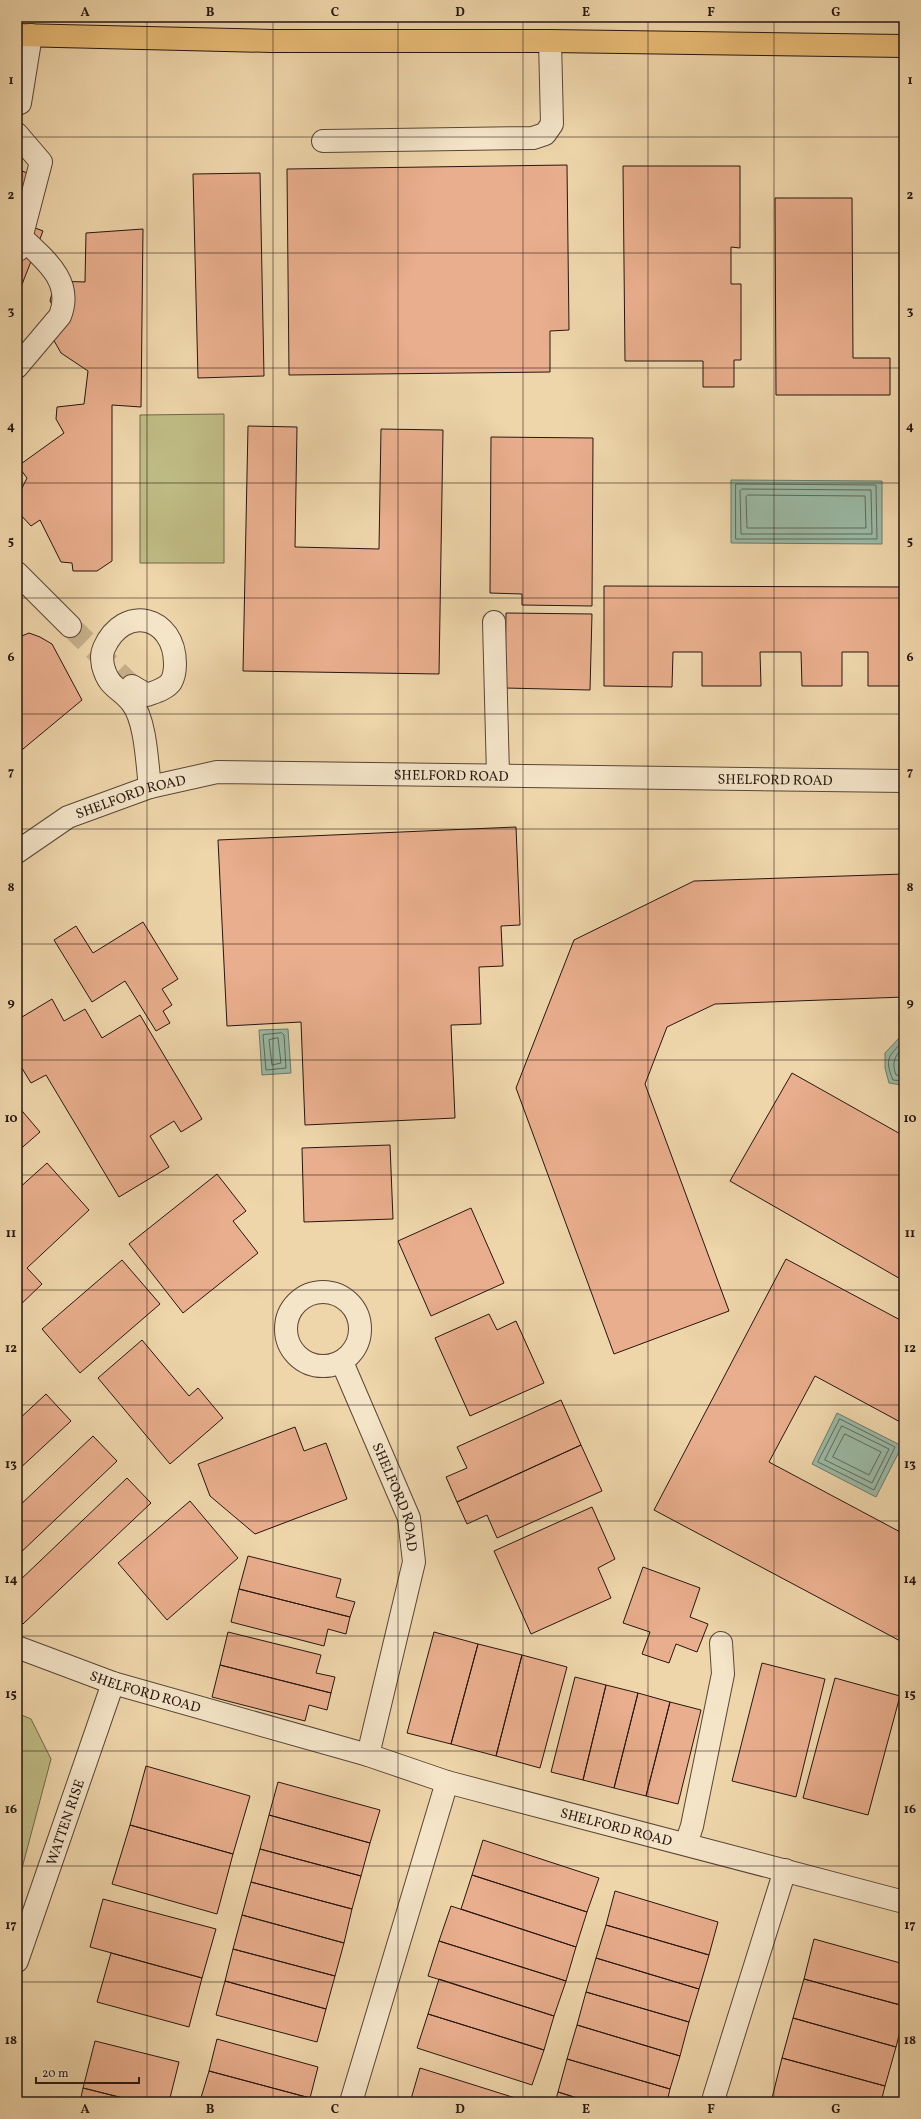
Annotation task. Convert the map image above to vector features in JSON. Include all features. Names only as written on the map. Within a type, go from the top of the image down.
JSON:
[{"type":"highway","points":[[24,35],[272,41],[550,41],[904,46]]},
{"type":"street","points":[[17,104],[20,103],[24,35]]},
{"type":"street","points":[[323,141],[533,138],[545,134],[552,124],[550,41]]},
{"type":"street","points":[[17,134],[41,162],[18,242],[55,272],[64,293],[63,308],[60,316],[19,356]]},
{"type":"street","points":[[20,581],[70,626]]},
{"type":"street","points":[[132,686],[136,690],[148,695],[160,691],[171,682],[175,670],[175,658],[166,633],[154,624],[141,619],[122,625],[108,638],[101,655],[106,679],[132,702],[141,717],[150,787]]},
{"type":"street","points":[[494,622],[498,775]]},
{"type":"street","name":"SHELFORD ROAD","points":[[17,852],[68,817],[150,787],[217,772],[904,781]]},
{"type":"street","name":"SHELFORD ROAD","points":[[342,1362],[409,1518],[414,1562],[368,1755]]},
{"type":"street","points":[[686,1844],[692,1826],[723,1674],[721,1643]]},
{"type":"street","name":"SHELFORD ROAD","points":[[17,1647],[113,1683],[368,1755],[447,1782],[904,1902]]},
{"type":"street","name":"WATTEN RISE","points":[[17,1961],[113,1683]]},
{"type":"street","points":[[352,2102],[447,1782]]},
{"type":"street","points":[[718,2102],[714,2097],[786,1870]]},
{"type":"shaded area","points":[[224,414],[224,563],[140,563],[140,415]]},
{"type":"shaded area","points":[[17,1713],[31,1719],[51,1759],[17,1887]]},
{"type":"water","points":[[731,480],[882,481],[882,544],[731,543]]},
{"type":"water","points":[[904,1014],[904,1085],[902,1085],[889,1083],[885,1068],[885,1053],[900,1037],[899,1015]]},
{"type":"water","points":[[288,1029],[291,1073],[262,1075],[259,1030]]},
{"type":"water","points":[[837,1413],[902,1446],[876,1497],[812,1464]]},
{"type":"building","points":[[567,165],[569,330],[550,331],[550,372],[289,375],[287,169]]},
{"type":"building","points":[[623,166],[740,166],[740,248],[731,247],[731,284],[741,284],[741,360],[734,360],[734,387],[703,387],[703,361],[625,361]]},
{"type":"building","points":[[17,169],[40,178],[22,223],[43,231],[17,297]]},
{"type":"building","points":[[260,173],[264,376],[198,378],[193,174]]},
{"type":"building","points":[[775,198],[852,198],[853,358],[890,358],[890,395],[776,395]]},
{"type":"building","points":[[143,229],[141,407],[112,405],[112,561],[97,571],[73,571],[72,563],[61,562],[40,520],[31,526],[17,511],[17,498],[27,478],[18,466],[64,433],[56,419],[57,407],[84,404],[88,371],[61,353],[44,323],[57,314],[50,301],[55,281],[85,282],[86,233]]},
{"type":"building","points":[[248,426],[297,427],[295,547],[379,549],[381,429],[443,430],[439,674],[243,671]]},
{"type":"building","points":[[491,437],[593,438],[592,606],[522,605],[522,594],[490,593]]},
{"type":"building","points":[[604,586],[904,587],[904,686],[868,686],[868,652],[842,652],[842,686],[802,686],[801,652],[760,652],[761,686],[702,686],[702,652],[673,652],[672,687],[604,686]]},
{"type":"building","points":[[506,613],[592,614],[590,690],[505,688]]},
{"type":"building","points":[[29,633],[52,644],[82,700],[17,754],[17,638]]},
{"type":"building","points":[[516,827],[520,925],[501,926],[503,966],[479,967],[481,1024],[451,1025],[455,1118],[305,1125],[301,1022],[227,1026],[218,840]]},
{"type":"building","points":[[904,874],[904,997],[715,1004],[667,1027],[645,1084],[729,1311],[614,1354],[516,1088],[574,940],[694,881]]},
{"type":"building","points":[[143,922],[178,979],[162,989],[172,1005],[163,1011],[170,1023],[156,1031],[125,981],[92,1002],[54,940],[76,926],[93,953]]},
{"type":"building","points":[[52,999],[64,1021],[85,1009],[102,1038],[140,1015],[202,1119],[181,1132],[174,1121],[150,1136],[169,1167],[119,1197],[46,1075],[31,1083],[17,1060],[17,1020]]},
{"type":"building","points":[[792,1073],[904,1136],[904,1281],[730,1181]]},
{"type":"building","points":[[17,1105],[40,1132],[17,1152]]},
{"type":"building","points":[[390,1145],[393,1219],[304,1222],[302,1148]]},
{"type":"building","points":[[47,1163],[89,1210],[27,1268],[42,1284],[17,1308],[17,1190]]},
{"type":"building","points":[[217,1174],[246,1211],[233,1221],[258,1253],[183,1313],[129,1244]]},
{"type":"building","points":[[471,1208],[504,1283],[431,1316],[398,1241]]},
{"type":"building","points":[[786,1259],[904,1322],[904,1424],[815,1376],[769,1462],[904,1534],[904,1643],[654,1510]]},
{"type":"building","points":[[122,1260],[160,1304],[80,1373],[42,1329]]},
{"type":"building","points":[[489,1314],[497,1330],[516,1321],[544,1383],[470,1416],[435,1338]]},
{"type":"building","points":[[142,1340],[189,1396],[198,1388],[223,1418],[170,1464],[98,1378]]},
{"type":"building","points":[[46,1394],[71,1421],[17,1471],[17,1421]]},
{"type":"building","points":[[561,1400],[581,1445],[457,1502],[446,1477],[467,1468],[457,1447]]},
{"type":"building","points":[[295,1427],[304,1451],[326,1443],[347,1499],[255,1534],[210,1496],[198,1464]]},
{"type":"building","points":[[93,1436],[117,1461],[17,1556],[17,1508]]},
{"type":"building","points":[[581,1445],[602,1491],[497,1538],[487,1515],[467,1524],[457,1502]]},
{"type":"building","points":[[127,1478],[151,1503],[23,1624],[17,1618],[17,1583]]},
{"type":"building","points":[[190,1501],[238,1558],[167,1620],[118,1563]]},
{"type":"building","points":[[592,1507],[615,1559],[598,1568],[611,1598],[531,1634],[494,1551]]},
{"type":"building","points":[[248,1556],[341,1579],[336,1597],[355,1602],[350,1617],[239,1589]]},
{"type":"building","points":[[643,1567],[700,1588],[690,1617],[708,1624],[697,1652],[676,1644],[669,1663],[642,1654],[650,1632],[623,1623]]},
{"type":"building","points":[[239,1589],[350,1617],[346,1634],[328,1629],[324,1646],[231,1622]]},
{"type":"building","points":[[228,1632],[321,1655],[316,1673],[335,1677],[331,1693],[220,1665]]},
{"type":"building","points":[[434,1632],[478,1644],[451,1744],[407,1733]]},
{"type":"building","points":[[478,1644],[522,1655],[496,1756],[451,1744]]},
{"type":"building","points":[[522,1655],[567,1667],[540,1768],[496,1756]]},
{"type":"building","points":[[762,1663],[825,1679],[796,1797],[732,1781]]},
{"type":"building","points":[[220,1665],[331,1693],[327,1710],[309,1705],[305,1721],[212,1697]]},
{"type":"building","points":[[575,1677],[606,1685],[583,1780],[551,1772]]},
{"type":"building","points":[[835,1678],[900,1696],[868,1815],[803,1798]]},
{"type":"building","points":[[606,1685],[638,1693],[614,1788],[583,1780]]},
{"type":"building","points":[[638,1693],[670,1702],[646,1796],[614,1788]]},
{"type":"building","points":[[670,1702],[701,1710],[678,1804],[646,1796]]},
{"type":"building","points":[[146,1766],[250,1796],[233,1854],[130,1825]]},
{"type":"building","points":[[278,1782],[380,1810],[370,1843],[269,1815]]},
{"type":"building","points":[[269,1815],[370,1843],[361,1876],[260,1849]]},
{"type":"building","points":[[130,1825],[233,1854],[217,1914],[112,1884]]},
{"type":"building","points":[[483,1840],[599,1878],[587,1912],[472,1875]]},
{"type":"building","points":[[260,1849],[361,1876],[352,1909],[251,1882]]},
{"type":"building","points":[[472,1875],[587,1912],[576,1947],[461,1909]]},
{"type":"building","points":[[251,1882],[352,1909],[344,1943],[242,1915]]},
{"type":"building","points":[[615,1891],[718,1922],[709,1955],[606,1925]]},
{"type":"building","points":[[103,1899],[216,1929],[202,1978],[90,1947]]},
{"type":"building","points":[[451,1906],[576,1947],[566,1981],[439,1941]]},
{"type":"building","points":[[242,1915],[344,1943],[335,1976],[233,1949]]},
{"type":"building","points":[[606,1925],[709,1955],[699,1989],[596,1958]]},
{"type":"building","points":[[814,1939],[904,1964],[904,2006],[804,1979]]},
{"type":"building","points":[[439,1941],[566,1981],[554,2016],[428,1976]]},
{"type":"building","points":[[233,1949],[335,1976],[326,2009],[225,1981]]},
{"type":"building","points":[[111,1953],[202,1978],[189,2027],[97,2002]]},
{"type":"building","points":[[596,1958],[699,1989],[689,2022],[586,1992]]},
{"type":"building","points":[[439,1979],[554,2016],[544,2050],[428,2014]]},
{"type":"building","points":[[804,1979],[904,2006],[904,2016],[896,2047],[793,2018]]},
{"type":"building","points":[[225,1981],[326,2009],[317,2042],[216,2015]]},
{"type":"building","points":[[586,1992],[689,2022],[680,2056],[577,2025]]},
{"type":"building","points":[[428,2014],[544,2050],[532,2085],[417,2048]]},
{"type":"building","points":[[793,2018],[896,2047],[885,2086],[782,2058]]},
{"type":"building","points":[[577,2025],[680,2056],[670,2089],[567,2059]]},
{"type":"building","points":[[217,2039],[318,2067],[310,2098],[209,2071]]},
{"type":"building","points":[[95,2041],[179,2062],[169,2102],[139,2102],[83,2088]]},
{"type":"building","points":[[782,2058],[885,2086],[881,2102],[788,2102],[772,2098]]},
{"type":"building","points":[[567,2059],[670,2089],[667,2102],[590,2102],[558,2092]]},
{"type":"building","points":[[420,2068],[528,2102],[421,2102],[411,2099]]},
{"type":"building","points":[[209,2071],[310,2098],[309,2102],[200,2101]]},
{"type":"building","points":[[83,2088],[139,2102],[80,2102]]},
{"type":"building","points":[[558,2092],[590,2102],[555,2102]]},
{"type":"tunnel","points":[[70,626],[132,686]]}]
